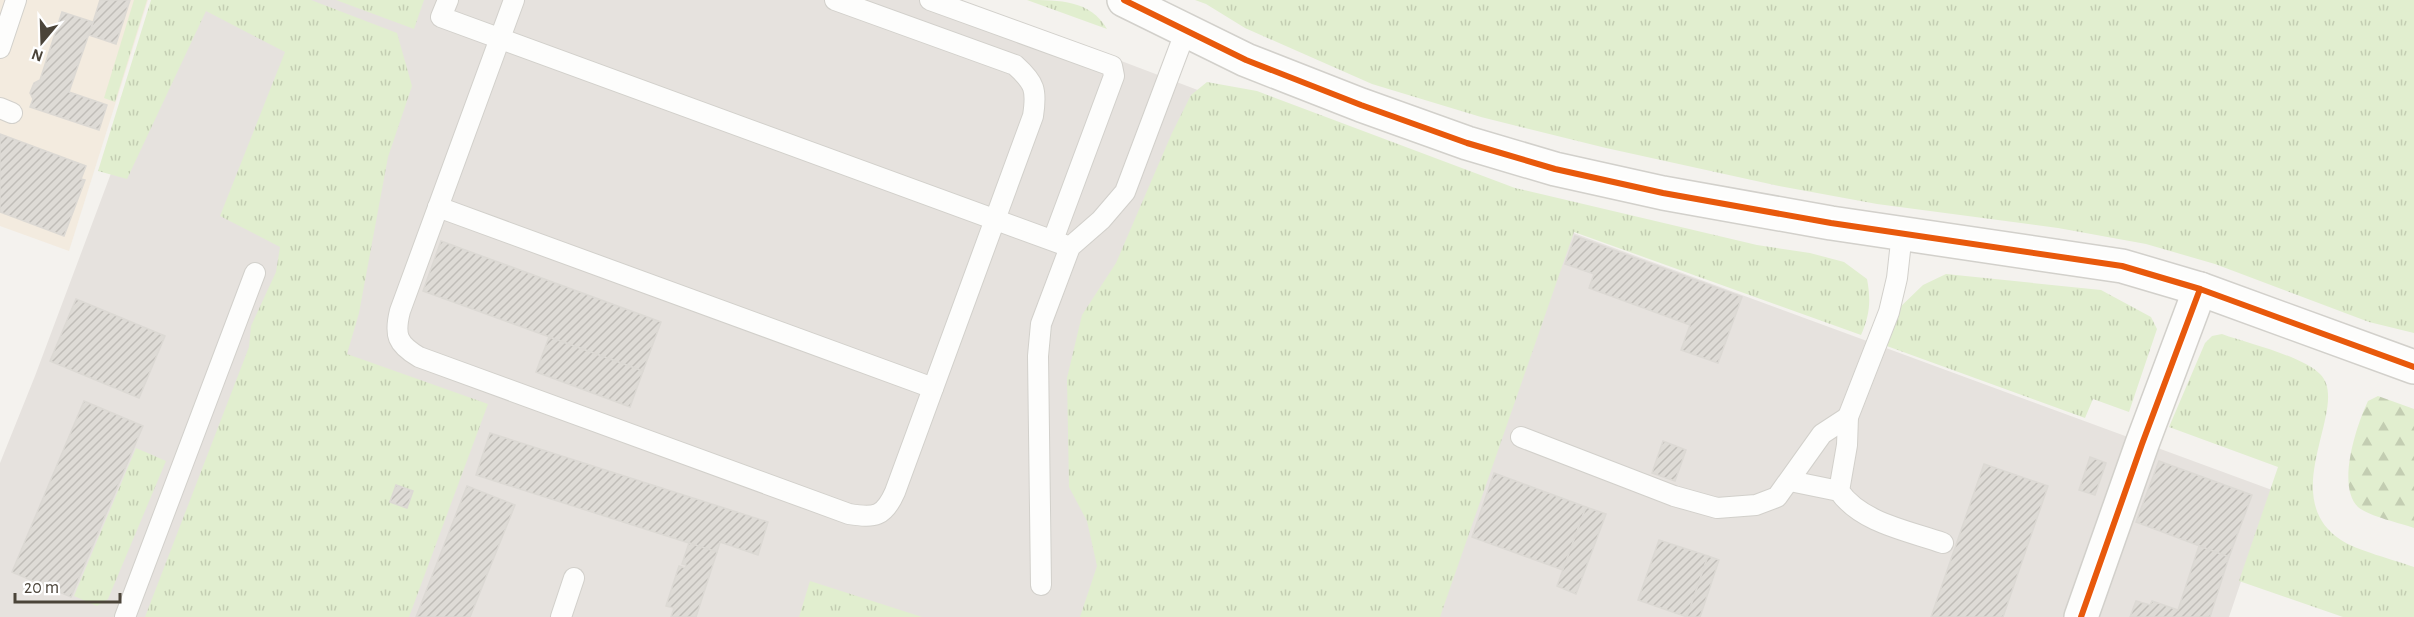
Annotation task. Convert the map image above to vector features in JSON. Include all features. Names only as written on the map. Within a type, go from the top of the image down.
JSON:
[{"type":"street","points":[[1124,0],[1246,60],[1361,105],[1467,142],[1555,169],[1663,193],[1902,233],[2122,266],[2200,290],[2414,367]]},
{"type":"street","points":[[2081,617],[2142,444],[2200,290]]},
{"type":"lane","points":[[0,48],[16,0]]},
{"type":"lane","points":[[448,0],[441,17],[1062,244]]},
{"type":"lane","points":[[514,0],[397,325],[398,339],[405,349],[419,357],[849,514],[866,517],[879,515],[888,507],[895,492],[1033,116],[1035,99],[1034,86],[1027,76],[1015,66],[835,0]]},
{"type":"lane","points":[[930,0],[1112,66],[1114,76],[1062,244],[1041,324],[1038,356],[1041,585]]},
{"type":"lane","points":[[1062,244],[1101,220],[1125,192],[1186,30]]},
{"type":"lane","points":[[438,207],[933,388]]},
{"type":"lane","points":[[1902,233],[1897,278],[1889,312],[1848,417],[1847,445],[1839,491],[1847,503],[1874,519],[1943,543]]},
{"type":"lane","points":[[125,617],[255,273]]},
{"type":"lane","points":[[1521,437],[1674,496],[1717,508],[1756,505],[1777,497],[1822,434],[1848,417]]},
{"type":"lane","points":[[1790,480],[1839,491]]},
{"type":"lane","points":[[561,617],[574,578]]},
{"type":"shaded area","points":[[0,0],[148,0],[69,251],[0,226]]},
{"type":"shaded area","points":[[176,0],[961,0],[1576,234],[2272,490],[2229,617],[0,617],[0,463],[35,376]]},
{"type":"green space","points":[[134,0],[147,0],[115,102],[104,98]]},
{"type":"green space","points":[[151,0],[311,0],[397,33],[412,86],[388,157],[359,313],[347,354],[488,404],[409,617],[145,617],[249,347],[251,326],[276,272],[280,247],[220,216],[285,52],[206,11],[127,179],[98,171]]},
{"type":"green space","points":[[336,0],[424,0],[414,29]]},
{"type":"green space","points":[[1027,0],[1051,0],[1083,7],[1100,19],[1107,29]]},
{"type":"green space","points":[[1195,0],[2414,0],[2414,333],[2369,322],[2215,264],[2146,244],[2058,228],[1877,204],[1779,186],[1606,148],[1481,117],[1372,84],[1245,28],[1206,4]]},
{"type":"green space","points":[[1207,82],[1257,91],[1515,188],[1757,245],[1810,253],[1844,262],[1867,279],[1869,307],[1864,328],[1861,335],[1574,232],[1440,617],[1080,617],[1097,566],[1087,521],[1069,487],[1067,378],[1082,315],[1116,263],[1172,133],[1191,95]]},
{"type":"green space","points":[[1946,274],[2101,290],[2151,317],[2157,329],[2129,412],[2093,399],[2085,418],[1884,345],[1896,311],[1923,285]]},
{"type":"green space","points":[[2222,334],[2300,361],[2320,374],[2327,388],[2327,407],[2313,476],[2314,500],[2322,522],[2347,544],[2414,567],[2414,617],[2343,617],[2239,581],[2278,467],[2169,427],[2205,343],[2212,336]]},
{"type":"green space","points":[[2378,396],[2414,409],[2414,528],[2363,510],[2358,507],[2352,497],[2349,470],[2354,439],[2368,401]]},
{"type":"green space","points":[[136,448],[166,461],[108,599],[97,606],[74,596]]},
{"type":"green space","points":[[810,581],[922,617],[799,617]]},
{"type":"building","points":[[100,0],[130,0],[116,44],[89,35]]},
{"type":"building","points":[[62,12],[93,22],[69,92],[107,105],[99,130],[30,107],[33,99],[30,93],[34,83],[40,80]]},
{"type":"building","points":[[0,134],[86,166],[81,179],[85,180],[64,236],[0,212]]},
{"type":"building","points":[[1575,236],[1742,297],[1718,363],[1681,350],[1690,325],[1589,288],[1594,274],[1565,264]]},
{"type":"building","points":[[441,241],[661,322],[643,371],[423,291]]},
{"type":"building","points":[[76,299],[165,336],[139,398],[50,361]]},
{"type":"building","points":[[549,337],[643,371],[630,407],[536,372]]},
{"type":"building","points":[[84,401],[143,426],[71,597],[12,572]]},
{"type":"building","points":[[490,433],[768,522],[758,555],[720,542],[717,552],[476,475]]},
{"type":"building","points":[[1663,441],[1686,450],[1675,481],[1652,473]]},
{"type":"building","points":[[2090,457],[2106,463],[2095,495],[2079,490]]},
{"type":"building","points":[[2159,461],[2252,495],[2229,557],[2136,522]]},
{"type":"building","points":[[1984,464],[2048,486],[2003,617],[1931,617]]},
{"type":"building","points":[[1494,473],[1586,507],[1563,570],[1472,537]]},
{"type":"building","points":[[396,485],[413,491],[407,508],[390,502]]},
{"type":"building","points":[[467,486],[515,505],[470,617],[416,617]]},
{"type":"building","points":[[1586,507],[1606,514],[1576,594],[1557,586]]},
{"type":"building","points":[[1659,540],[1708,556],[1687,617],[1638,600]]},
{"type":"building","points":[[689,543],[717,552],[696,617],[671,617],[674,608],[666,606],[679,566],[685,568],[686,565],[682,564]]},
{"type":"building","points":[[2199,546],[2229,557],[2210,617],[2130,617],[2136,601],[2150,605],[2152,601],[2178,610]]},
{"type":"building","points":[[1708,556],[1719,560],[1700,617],[1687,617]]},
{"type":"cycle path","points":[[1124,0],[1246,60],[1467,143],[1555,169],[1663,193],[1831,223],[2122,266],[2200,289],[2414,367]]},
{"type":"cycle path","points":[[2081,617],[2200,289]]}]
